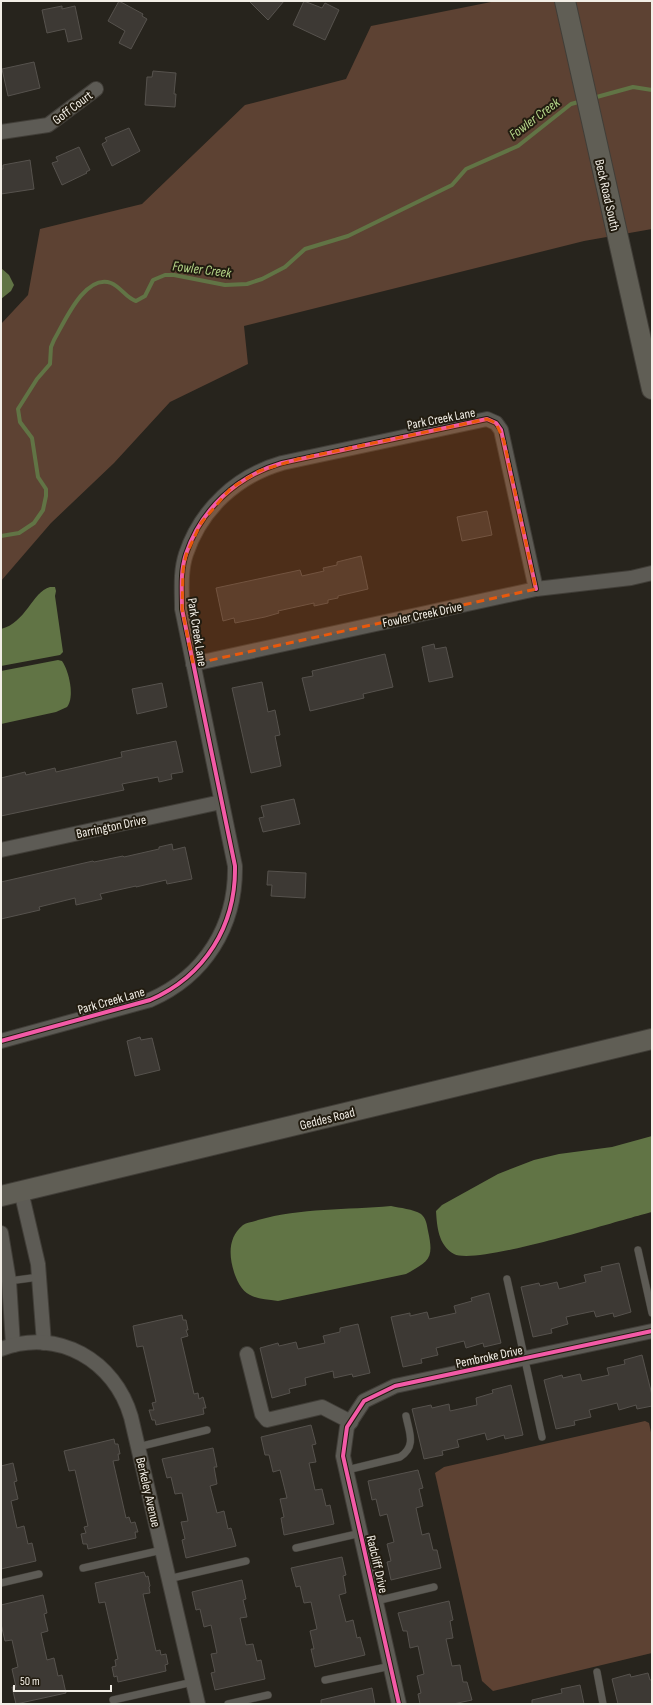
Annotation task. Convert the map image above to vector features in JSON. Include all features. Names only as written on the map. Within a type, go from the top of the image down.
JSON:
[{"type":"main road","name":"Beck Road South","points":[[565,1],[589,114],[652,389]]},
{"type":"main road","name":"Geddes Road","points":[[1,1196],[652,1038]]},
{"type":"street","name":"Goff Court","points":[[1,132],[48,125],[96,89]]},
{"type":"street","name":"Park Creek Lane","points":[[1,1041],[150,1000],[178,985],[203,962],[224,930],[234,893],[235,866],[233,850],[182,609],[182,589],[186,555],[201,523],[220,498],[245,478],[272,466],[305,457],[487,419],[496,423],[501,430],[536,589]]},
{"type":"street","name":"Fowler Creek Drive","points":[[193,664],[536,589],[631,578],[652,573]]},
{"type":"street","name":"Barrington Drive","points":[[1,850],[222,802]]},
{"type":"street","points":[[21,1191],[39,1277],[44,1343]]},
{"type":"street","points":[[1,1233],[9,1280],[13,1346]]},
{"type":"street","name":"Pembroke Drive","points":[[349,1425],[364,1401],[395,1386],[652,1331]]},
{"type":"street","name":"Berkeley Avenue","points":[[13,1346],[44,1343],[86,1356],[115,1381],[127,1401],[198,1704]]},
{"type":"street","points":[[247,1354],[262,1414],[267,1420],[322,1406],[349,1425]]},
{"type":"street","name":"Radcliff Drive","points":[[349,1425],[344,1456],[399,1704]]},
{"type":"lane","points":[[638,1250],[652,1313]]},
{"type":"lane","points":[[9,1280],[39,1277]]},
{"type":"lane","points":[[507,1279],[542,1437]]},
{"type":"lane","points":[[347,1470],[400,1457],[407,1452],[411,1440],[406,1416]]},
{"type":"lane","points":[[138,1447],[207,1430]]},
{"type":"lane","points":[[296,1548],[361,1533]]},
{"type":"lane","points":[[83,1568],[162,1550]]},
{"type":"lane","points":[[168,1579],[246,1561]]},
{"type":"lane","points":[[1,1583],[39,1574]]},
{"type":"lane","points":[[376,1601],[434,1587]]},
{"type":"lane","points":[[324,1680],[391,1666]]},
{"type":"lane","points":[[597,1672],[603,1704]]},
{"type":"lane","points":[[113,1700],[192,1682]]},
{"type":"lane","points":[[228,1704],[268,1695]]},
{"type":"highlighted area","points":[[487,419],[496,423],[504,441],[536,589],[193,664],[182,609],[183,570],[186,555],[201,523],[231,488],[259,471],[298,459],[472,421]]},
{"type":"shaded area","points":[[496,1],[652,1],[652,229],[584,241],[244,326],[248,364],[170,402],[114,463],[51,523],[1,581],[1,324],[28,295],[40,229],[142,204],[245,105],[346,79],[371,26]]},
{"type":"shaded area","points":[[1,268],[9,275],[14,285],[11,291],[1,299]]},
{"type":"shaded area","points":[[50,587],[55,587],[56,591],[55,596],[63,652],[60,655],[1,666],[1,629],[10,626],[17,621],[38,595]]},
{"type":"shaded area","points":[[58,660],[62,661],[65,665],[69,677],[71,697],[67,707],[56,712],[1,724],[1,671]]},
{"type":"shaded area","points":[[652,1136],[652,1212],[549,1240],[490,1254],[468,1256],[454,1254],[445,1246],[439,1235],[436,1211],[442,1205],[498,1174],[534,1160],[559,1154],[612,1147]]},
{"type":"shaded area","points":[[391,1206],[418,1212],[423,1216],[427,1226],[430,1240],[430,1253],[428,1258],[420,1266],[406,1274],[278,1301],[257,1298],[247,1293],[242,1289],[235,1275],[231,1262],[232,1242],[238,1230],[245,1224],[274,1216],[307,1211]]},
{"type":"shaded area","points":[[645,1421],[649,1423],[652,1437],[652,1653],[493,1691],[482,1681],[435,1473],[444,1467]]},
{"type":"building","points":[[119,1],[143,14],[142,16],[147,19],[131,49],[119,43],[125,31],[108,21]]},
{"type":"building","points":[[249,1],[284,1],[268,20]]},
{"type":"building","points":[[304,1],[322,8],[325,3],[339,10],[325,40],[293,25]]},
{"type":"building","points":[[62,6],[62,9],[75,6],[82,39],[68,42],[65,29],[47,33],[42,10]]},
{"type":"building","points":[[34,62],[40,88],[8,96],[2,69]]},
{"type":"building","points":[[153,71],[176,73],[174,94],[176,94],[175,107],[145,105],[147,77],[152,77]]},
{"type":"building","points":[[129,128],[140,151],[112,166],[102,144],[107,141],[105,138]]},
{"type":"building","points":[[79,147],[90,170],[86,172],[87,173],[62,185],[52,163],[58,161],[56,157]]},
{"type":"building","points":[[30,160],[34,189],[1,194],[1,169],[3,169],[3,165]]},
{"type":"building","points":[[487,511],[492,535],[462,541],[457,517]]},
{"type":"building","points":[[361,556],[368,589],[338,596],[338,598],[328,600],[328,603],[314,606],[314,603],[278,611],[279,613],[265,617],[235,623],[234,618],[223,621],[216,588],[300,570],[302,576],[324,571],[323,568],[337,565],[337,562]]},
{"type":"building","points":[[434,644],[435,649],[446,647],[453,677],[429,682],[422,647]]},
{"type":"building","points":[[385,654],[393,687],[363,694],[364,698],[310,711],[302,678],[313,676],[312,671]]},
{"type":"building","points":[[262,682],[268,712],[275,710],[280,735],[275,736],[281,766],[251,773],[232,688]]},
{"type":"building","points":[[162,683],[167,707],[137,714],[132,689]]},
{"type":"building","points":[[176,741],[183,772],[171,774],[172,779],[159,782],[158,777],[122,784],[124,790],[1,816],[1,778],[25,772],[26,775],[55,768],[56,772],[122,757],[121,752]]},
{"type":"building","points":[[294,799],[300,824],[263,832],[259,818],[264,817],[261,806]]},
{"type":"building","points":[[172,844],[173,850],[185,847],[192,879],[167,884],[166,880],[100,894],[102,899],[76,905],[75,898],[39,907],[40,910],[1,919],[1,882],[93,861],[124,857],[159,849],[159,847]]},
{"type":"building","points":[[268,871],[306,873],[305,898],[271,896],[272,885],[267,885]]},
{"type":"building","points":[[140,1037],[141,1040],[152,1038],[160,1070],[135,1076],[127,1041]]},
{"type":"building","points":[[619,1263],[631,1312],[614,1317],[613,1313],[596,1317],[594,1311],[566,1317],[568,1324],[551,1329],[552,1333],[533,1337],[521,1287],[539,1283],[540,1286],[557,1282],[559,1289],[586,1282],[584,1275],[602,1271],[601,1267]]},
{"type":"building","points":[[489,1293],[501,1343],[484,1347],[483,1343],[466,1348],[464,1341],[436,1348],[438,1355],[421,1359],[422,1363],[403,1367],[391,1317],[410,1313],[410,1316],[427,1312],[429,1319],[456,1313],[454,1306],[472,1301],[471,1298]]},
{"type":"building","points":[[182,1315],[183,1320],[186,1320],[188,1330],[186,1330],[188,1336],[181,1338],[194,1394],[198,1393],[199,1399],[203,1397],[206,1408],[203,1408],[204,1414],[156,1425],[155,1420],[152,1420],[149,1410],[154,1410],[152,1403],[156,1402],[143,1346],[137,1347],[133,1326]]},
{"type":"building","points":[[358,1324],[370,1373],[353,1377],[352,1374],[334,1378],[333,1371],[305,1378],[306,1385],[289,1389],[290,1393],[272,1398],[260,1348],[278,1343],[279,1346],[296,1342],[298,1349],[325,1343],[323,1336],[340,1332],[340,1328]]},
{"type":"building","points":[[642,1355],[652,1395],[652,1406],[637,1409],[636,1405],[619,1410],[617,1403],[589,1410],[591,1417],[574,1421],[575,1425],[556,1429],[544,1380],[562,1375],[563,1378],[580,1374],[582,1381],[609,1375],[607,1368],[625,1364],[624,1360]]},
{"type":"building","points":[[511,1385],[523,1435],[505,1439],[504,1435],[487,1440],[485,1433],[457,1440],[459,1447],[442,1451],[443,1455],[424,1459],[412,1409],[431,1405],[432,1408],[449,1404],[450,1411],[477,1405],[476,1398],[493,1393],[492,1390]]},
{"type":"building","points":[[311,1425],[316,1444],[312,1445],[316,1462],[309,1463],[315,1490],[322,1489],[326,1506],[330,1505],[334,1524],[284,1535],[281,1518],[284,1517],[280,1499],[287,1498],[280,1470],[273,1472],[269,1455],[265,1455],[261,1437]]},
{"type":"building","points":[[114,1439],[115,1444],[118,1444],[120,1454],[118,1454],[119,1460],[113,1461],[126,1518],[129,1517],[131,1523],[135,1522],[138,1532],[135,1532],[136,1538],[88,1549],[87,1544],[83,1544],[81,1534],[86,1533],[84,1527],[88,1526],[75,1470],[69,1471],[64,1451]]},
{"type":"building","points":[[213,1448],[217,1467],[214,1467],[217,1484],[210,1486],[217,1513],[224,1511],[228,1529],[231,1528],[236,1546],[186,1558],[182,1540],[185,1539],[181,1522],[188,1521],[182,1493],[175,1494],[171,1477],[167,1478],[162,1459]]},
{"type":"building","points":[[13,1463],[17,1481],[14,1482],[18,1499],[11,1501],[17,1528],[24,1526],[28,1544],[32,1543],[36,1561],[1,1569],[1,1466]]},
{"type":"building","points":[[418,1470],[423,1488],[419,1489],[423,1506],[416,1508],[422,1535],[429,1533],[433,1550],[437,1550],[441,1568],[391,1580],[387,1562],[391,1561],[387,1544],[394,1542],[387,1514],[380,1516],[376,1499],[372,1500],[368,1481]]},
{"type":"building","points":[[342,1557],[346,1575],[343,1576],[346,1593],[339,1595],[346,1622],[353,1620],[357,1638],[360,1637],[365,1655],[315,1667],[311,1649],[314,1649],[310,1631],[317,1629],[311,1602],[304,1603],[300,1586],[296,1587],[291,1568]]},
{"type":"building","points":[[144,1572],[146,1577],[148,1576],[150,1593],[143,1594],[156,1651],[160,1650],[161,1655],[166,1654],[168,1664],[165,1665],[166,1671],[118,1682],[117,1676],[114,1677],[112,1667],[116,1666],[115,1660],[118,1659],[105,1602],[99,1603],[95,1583]]},
{"type":"building","points":[[242,1580],[246,1599],[243,1600],[247,1617],[240,1618],[246,1645],[253,1644],[257,1661],[261,1660],[265,1679],[215,1690],[211,1673],[215,1672],[211,1654],[217,1653],[211,1625],[204,1627],[200,1609],[196,1610],[192,1592]]},
{"type":"building","points":[[43,1595],[47,1613],[44,1614],[48,1631],[41,1633],[47,1660],[54,1658],[58,1676],[62,1675],[66,1693],[16,1704],[12,1687],[16,1687],[12,1669],[18,1667],[12,1640],[5,1641],[1,1624],[1,1605]]},
{"type":"building","points":[[449,1601],[453,1620],[450,1621],[453,1638],[446,1639],[452,1666],[460,1665],[463,1682],[467,1682],[472,1700],[453,1704],[420,1704],[418,1694],[421,1693],[417,1676],[424,1674],[418,1646],[410,1648],[407,1631],[403,1631],[398,1613]]},
{"type":"building","points":[[648,1673],[650,1680],[652,1680],[652,1704],[618,1704],[612,1679],[630,1674],[631,1677]]},
{"type":"building","points":[[580,1685],[584,1704],[532,1704],[532,1700],[562,1693],[561,1689]]},
{"type":"building","points":[[372,1688],[375,1704],[321,1704],[321,1700]]},
{"type":"waterway","name":"Fowler Creek","points":[[593,98],[633,87],[652,90]]},
{"type":"waterway","name":"Fowler Creek","points":[[1,536],[19,533],[34,523],[43,510],[46,489],[38,477],[32,438],[20,422],[18,409],[37,379],[50,364],[51,347],[76,301],[93,285],[101,282],[111,283],[118,287],[132,300],[136,301],[145,296],[153,280],[165,275],[174,275],[225,285],[247,284],[262,279],[285,267],[305,249],[348,236],[452,185],[466,169],[518,146],[571,104],[582,101]]},
{"type":"cycle path","points":[[1,1041],[150,1000],[169,990],[187,977],[201,963],[214,946],[223,928],[230,909],[234,888],[235,866],[182,609],[182,575],[186,554],[201,523],[223,496],[250,476],[282,463],[487,419],[496,423],[501,430],[536,589]]},
{"type":"cycle path","points":[[399,1704],[343,1456],[347,1427],[364,1401],[395,1386],[652,1331]]}]
